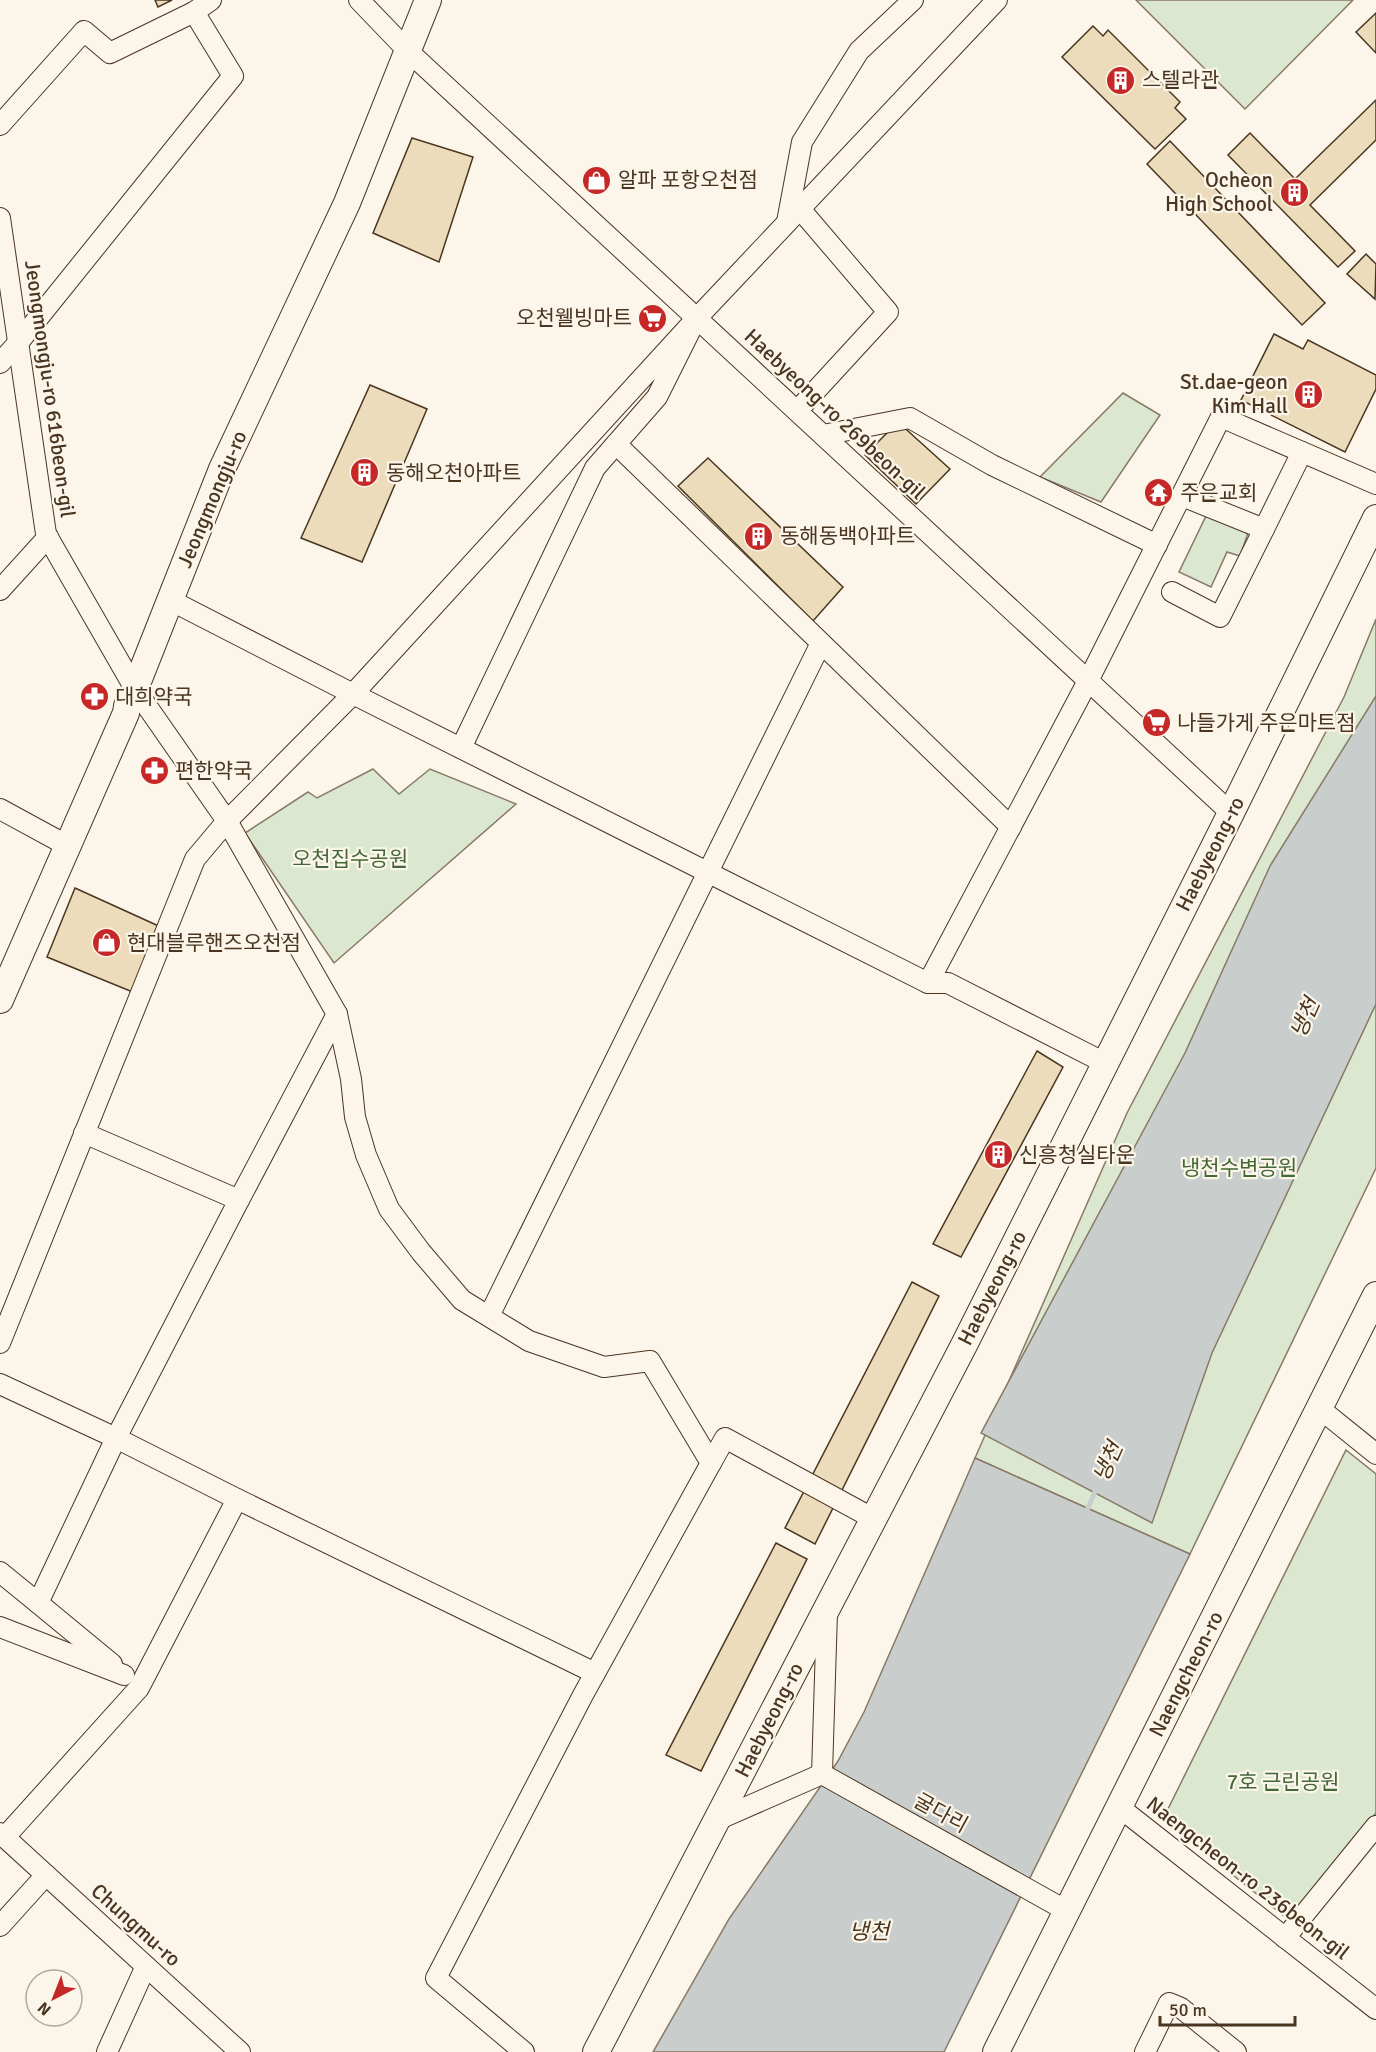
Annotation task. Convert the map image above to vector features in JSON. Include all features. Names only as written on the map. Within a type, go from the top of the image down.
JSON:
[{"type":"main road","name":"Jeongmongju-ro","points":[[0,1000],[135,689],[222,469],[347,203],[428,0]]},
{"type":"main road","name":"Haebyeong-ro","points":[[597,2052],[964,1345],[1376,518]]},
{"type":"main road","name":"Naengcheon-ro","points":[[996,2052],[1376,1295]]},
{"type":"street","points":[[0,125],[84,31],[110,53],[194,12],[211,0]]},
{"type":"street","name":"Haebyeong-ro 269beon-gil","points":[[359,0],[408,51],[1231,813]]},
{"type":"street","points":[[794,215],[802,142],[859,51],[913,0]]},
{"type":"street","points":[[0,1343],[195,859],[227,821],[353,694],[696,319],[997,0]]},
{"type":"street","points":[[0,363],[233,76],[194,12]]},
{"type":"street","points":[[794,215],[888,312],[796,411]]},
{"type":"street","name":"Jeongmongju-ro 616beon-gil","points":[[0,218],[48,537],[135,689],[227,821],[337,1014],[351,1078],[355,1117],[366,1155],[389,1209],[421,1252],[462,1300],[529,1341],[604,1367],[650,1360],[711,1463]]},
{"type":"street","points":[[461,748],[595,468],[657,397],[696,319]]},
{"type":"street","points":[[928,983],[1088,681],[1221,417],[1376,484]]},
{"type":"street","points":[[823,435],[910,418],[992,465],[1157,544]]},
{"type":"street","points":[[616,444],[1011,827]]},
{"type":"street","points":[[1172,592],[1220,617],[1302,452]]},
{"type":"street","points":[[1182,496],[1264,529]]},
{"type":"street","points":[[0,590],[48,537]]},
{"type":"street","points":[[170,600],[928,983],[948,983],[1105,1063]]},
{"type":"street","points":[[489,1316],[820,643]]},
{"type":"street","points":[[0,809],[68,846]]},
{"type":"street","points":[[38,1603],[116,1438],[337,1014]]},
{"type":"street","points":[[84,1133],[239,1200]]},
{"type":"street","points":[[0,1384],[116,1438],[595,1673]]},
{"type":"street","points":[[1319,1408],[1376,1454]]},
{"type":"street","points":[[524,2052],[436,1978],[595,1673],[725,1438],[873,1519]]},
{"type":"street","points":[[3,1835],[132,1682],[237,1499]]},
{"type":"street","points":[[0,1572],[132,1682]]},
{"type":"street","points":[[717,1820],[824,1775],[827,1608]]},
{"type":"street","points":[[0,1627],[132,1682]]},
{"type":"street","name":"굴다리","points":[[824,1775],[1066,1911]]},
{"type":"street","name":"Naengcheon-ro 236beon-gil","points":[[1119,1807],[1376,2009]]},
{"type":"street","points":[[1285,1938],[1376,1826]]},
{"type":"street","name":"Chungmu-ro","points":[[3,1835],[240,2052]]},
{"type":"street","points":[[0,1926],[46,1875]]},
{"type":"street","points":[[107,2052],[146,1966]]},
{"type":"street","points":[[1145,2052],[1169,2003],[1181,2008],[1236,2052]]},
{"type":"green space","points":[[1136,0],[1353,0],[1245,109]]},
{"type":"green space","points":[[1123,393],[1160,415],[1101,502],[1040,477]]},
{"type":"green space","points":[[1206,516],[1248,533],[1240,556],[1227,552],[1211,587],[1179,572]]},
{"type":"green space","name":"냉천수변공원","points":[[1376,619],[1376,1168],[1190,1554],[975,1458],[1127,1113],[1344,697]]},
{"type":"green space","name":"오천집수공원","points":[[373,769],[399,794],[430,769],[516,804],[334,963],[245,833],[308,792],[317,798]]},
{"type":"green space","name":"7호 근린공원","points":[[1346,1450],[1376,1474],[1376,1813],[1297,1911],[1284,1916],[1163,1819]]},
{"type":"water","name":"냉천수변공원","points":[[1376,696],[1376,1004],[1212,1353],[1152,1523],[981,1433],[1185,1053],[1270,866]]},
{"type":"water","name":"냉천","points":[[975,1458],[1190,1554],[944,2052],[653,2052],[729,1919],[838,1761],[864,1712]]},
{"type":"building","points":[[155,0],[172,0],[158,7]]},
{"type":"building","points":[[1376,13],[1376,53],[1356,32]]},
{"type":"building","name":"스텔라관","points":[[1093,26],[1103,36],[1108,30],[1180,102],[1175,108],[1186,119],[1155,149],[1062,57]]},
{"type":"building","name":"Ocheon High School","points":[[1376,100],[1376,140],[1310,205],[1355,251],[1338,267],[1228,155],[1250,133],[1295,179]]},
{"type":"building","points":[[412,138],[473,157],[439,262],[373,233]]},
{"type":"building","points":[[1170,141],[1325,303],[1302,325],[1147,164]]},
{"type":"building","points":[[1366,254],[1376,264],[1375,299],[1347,274]]},
{"type":"building","name":"St.dae-geon Kim Hall","points":[[1274,334],[1303,349],[1308,340],[1376,375],[1376,389],[1345,452],[1241,400]]},
{"type":"building","name":"동해오천아파트","points":[[370,385],[427,409],[362,562],[301,538]]},
{"type":"building","points":[[898,422],[950,469],[916,504],[865,455]]},
{"type":"building","name":"동해동백아파트","points":[[708,458],[843,587],[813,621],[678,486]]},
{"type":"building","name":"현대블루핸즈오천점","points":[[75,888],[163,928],[140,995],[47,957]]},
{"type":"building","name":"신흥청실타운","points":[[1037,1051],[1063,1067],[961,1257],[933,1244]]},
{"type":"building","points":[[912,1282],[939,1296],[815,1544],[785,1528]]},
{"type":"building","points":[[776,1543],[807,1559],[701,1771],[666,1755]]},
{"type":"waterway","name":"냉천","points":[[1085,1515],[1097,1487]]},
{"type":"place","name":"스텔라관","points":[[1121,80]]},
{"type":"place","name":"알파 포항오천점","points":[[597,180]]},
{"type":"place","name":"Ocheon High School","points":[[1294,192]]},
{"type":"place","name":"오천웰빙마트","points":[[653,318]]},
{"type":"place","name":"St.dae-geon Kim Hall","points":[[1309,394]]},
{"type":"place","name":"동해오천아파트","points":[[365,473]]},
{"type":"place","name":"주은교회","points":[[1159,493]]},
{"type":"place","name":"동해동백아파트","points":[[759,536]]},
{"type":"place","name":"대희약국","points":[[94,697]]},
{"type":"place","name":"나들가게 주은마트점","points":[[1156,723]]},
{"type":"place","name":"편한약국","points":[[154,771]]},
{"type":"place","name":"현대블루핸즈오천점","points":[[106,943]]},
{"type":"place","name":"신흥청실타운","points":[[998,1155]]}]
